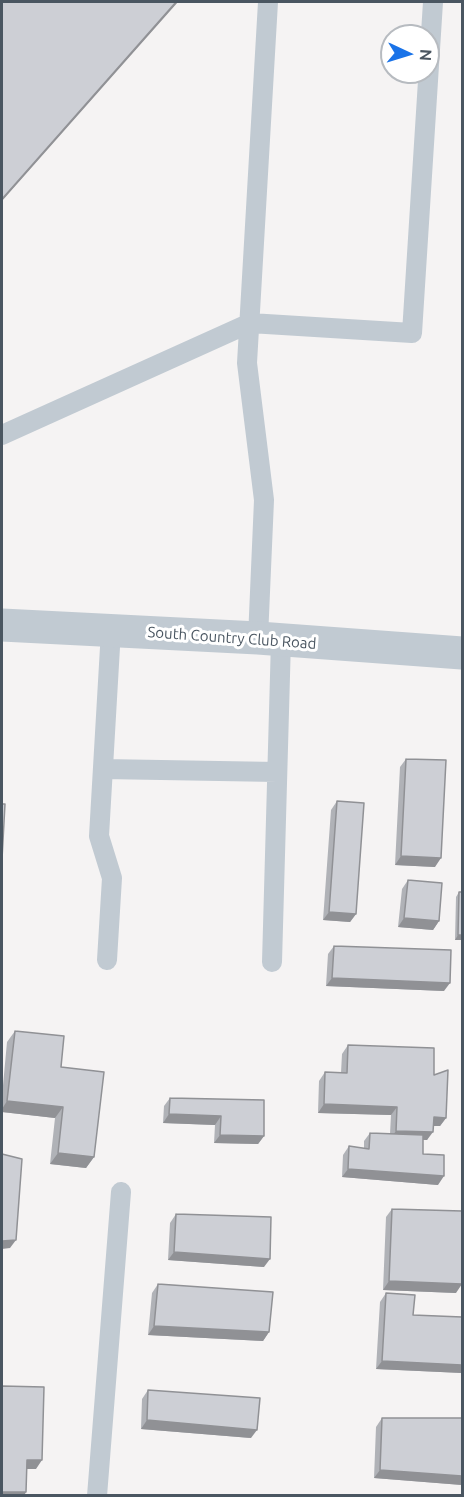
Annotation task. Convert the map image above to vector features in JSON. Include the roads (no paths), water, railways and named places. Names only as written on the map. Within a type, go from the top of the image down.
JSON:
[{"type":"street","name":"South Country Club Road","points":[[2,624],[269,639],[462,653]]},
{"type":"lane","points":[[268,2],[247,363],[264,500],[269,639],[279,722],[272,962]]},
{"type":"lane","points":[[2,435],[250,323],[412,333],[433,2]]},
{"type":"lane","points":[[107,960],[112,878],[99,836],[111,630]]},
{"type":"lane","points":[[103,769],[277,772]]},
{"type":"lane","points":[[98,1496],[121,1192]]}]
